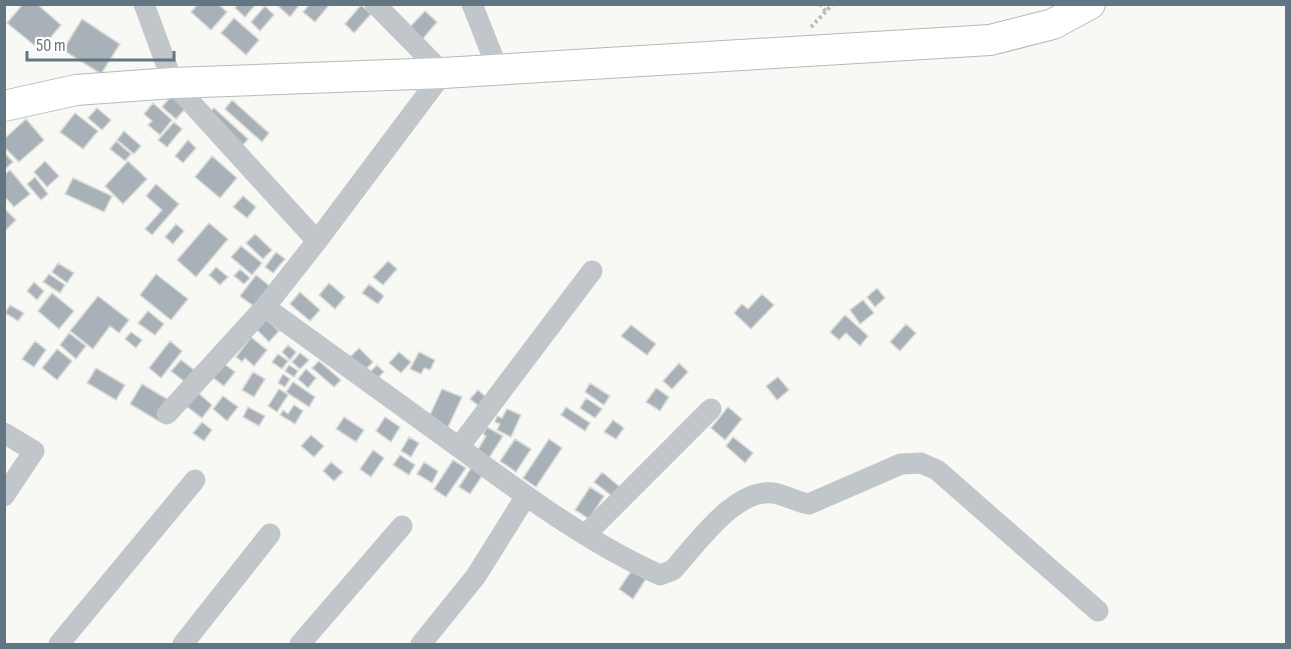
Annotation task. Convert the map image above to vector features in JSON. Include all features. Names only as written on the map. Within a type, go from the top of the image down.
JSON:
[{"type":"street","points":[[144,4],[173,82],[318,242]]},
{"type":"street","points":[[375,4],[443,73]]},
{"type":"street","points":[[472,4],[498,70]]},
{"type":"street","points":[[4,106],[76,90],[173,82],[443,73],[990,40],[1053,24],[1090,4]]},
{"type":"street","points":[[167,414],[265,307],[318,242],[443,73]]},
{"type":"street","points":[[459,447],[592,271]]},
{"type":"street","points":[[265,307],[526,496],[586,534],[660,575],[673,570],[732,506],[754,496],[772,493],[809,504],[901,464],[921,463],[937,470],[1098,611]]},
{"type":"street","points":[[586,534],[711,409]]},
{"type":"street","points":[[4,433],[34,451],[4,496]]},
{"type":"street","points":[[63,643],[195,480]]},
{"type":"street","points":[[421,645],[476,576],[526,496]]},
{"type":"street","points":[[300,645],[402,526]]},
{"type":"street","points":[[183,645],[270,534]]},
{"type":"path","points":[[820,4],[826,12]]},
{"type":"building","points":[[23,4],[37,4],[61,25],[40,50],[7,23]]},
{"type":"building","points":[[198,4],[218,4],[227,12],[211,30],[191,12]]},
{"type":"building","points":[[238,4],[256,4],[245,17],[235,8]]},
{"type":"building","points":[[276,4],[300,4],[290,17]]},
{"type":"building","points":[[310,4],[330,4],[315,22],[303,12]]},
{"type":"building","points":[[361,5],[371,14],[354,33],[345,24]]},
{"type":"building","points":[[265,6],[274,15],[260,31],[251,22]]},
{"type":"building","points":[[425,11],[437,22],[420,42],[407,30]]},
{"type":"building","points":[[234,18],[259,40],[246,55],[221,33]]},
{"type":"building","points":[[82,19],[120,44],[101,74],[63,50]]},
{"type":"building","points":[[171,96],[185,109],[176,119],[162,107]]},
{"type":"building","points":[[232,100],[269,133],[262,142],[225,109]]},
{"type":"building","points":[[153,103],[172,120],[160,135],[148,125],[152,121],[144,114]]},
{"type":"building","points":[[97,108],[111,120],[102,130],[88,118]]},
{"type":"building","points":[[214,108],[248,139],[243,145],[208,114]]},
{"type":"building","points":[[75,113],[98,131],[83,149],[60,132]]},
{"type":"building","points":[[26,119],[44,140],[19,162],[4,147],[4,139]]},
{"type":"building","points":[[174,122],[182,129],[167,147],[158,140]]},
{"type":"building","points":[[124,131],[141,146],[134,154],[117,140]]},
{"type":"building","points":[[188,140],[196,148],[183,163],[175,156]]},
{"type":"building","points":[[116,141],[131,154],[125,161],[110,149]]},
{"type":"building","points":[[4,152],[13,162],[4,170]]},
{"type":"building","points":[[212,156],[237,178],[220,198],[195,177]]},
{"type":"building","points":[[45,161],[59,176],[47,187],[34,172]]},
{"type":"building","points":[[128,161],[147,179],[123,204],[105,186]]},
{"type":"building","points":[[10,170],[30,194],[14,207],[4,196],[4,175]]},
{"type":"building","points":[[35,177],[48,194],[41,200],[27,184]]},
{"type":"building","points":[[73,178],[112,196],[104,212],[65,194]]},
{"type":"building","points":[[156,184],[179,204],[152,235],[145,229],[162,210],[146,196]]},
{"type":"building","points":[[243,196],[256,207],[247,218],[233,207]]},
{"type":"building","points":[[4,208],[16,220],[4,232]]},
{"type":"building","points":[[209,223],[228,239],[196,277],[177,260]]},
{"type":"building","points":[[176,224],[184,231],[173,244],[165,237]]},
{"type":"building","points":[[255,234],[272,250],[263,259],[246,243]]},
{"type":"building","points":[[241,246],[262,263],[252,275],[231,257]]},
{"type":"building","points":[[276,252],[285,259],[273,273],[265,267]]},
{"type":"building","points":[[388,261],[397,269],[383,285],[373,277]]},
{"type":"building","points":[[58,263],[74,273],[67,283],[52,272]]},
{"type":"building","points":[[216,267],[228,277],[220,285],[209,275]]},
{"type":"building","points":[[240,269],[250,278],[244,284],[234,276]]},
{"type":"building","points":[[49,274],[65,285],[60,293],[43,282]]},
{"type":"building","points":[[156,274],[188,299],[171,320],[140,295]]},
{"type":"building","points":[[256,275],[271,287],[255,307],[240,296]]},
{"type":"building","points":[[34,282],[44,291],[37,300],[27,291]]},
{"type":"building","points":[[329,283],[345,297],[335,309],[319,295]]},
{"type":"building","points":[[369,284],[384,296],[378,304],[362,293]]},
{"type":"building","points":[[877,288],[885,298],[875,307],[867,297]]},
{"type":"building","points":[[300,292],[320,310],[310,321],[290,304]]},
{"type":"building","points":[[52,293],[74,311],[59,329],[38,311]]},
{"type":"building","points":[[762,294],[774,305],[751,329],[734,313],[742,304],[748,309]]},
{"type":"building","points":[[98,296],[129,320],[119,333],[110,326],[93,349],[70,331]]},
{"type":"building","points":[[863,300],[874,313],[860,324],[850,310]]},
{"type":"building","points":[[10,305],[24,313],[18,321],[5,313]]},
{"type":"building","points":[[148,311],[164,324],[155,335],[138,323]]},
{"type":"building","points":[[845,315],[868,336],[860,346],[846,333],[839,340],[830,332]]},
{"type":"building","points":[[266,319],[279,331],[269,342],[256,329]]},
{"type":"building","points":[[906,324],[916,333],[900,351],[890,342]]},
{"type":"building","points":[[631,325],[656,344],[647,355],[621,336]]},
{"type":"building","points":[[131,332],[142,340],[136,348],[125,339]]},
{"type":"building","points":[[69,333],[86,346],[76,359],[60,345]]},
{"type":"building","points":[[251,337],[267,350],[254,366],[245,358],[242,362],[236,357]]},
{"type":"building","points":[[35,341],[46,350],[34,367],[22,359]]},
{"type":"building","points":[[170,341],[182,351],[161,378],[149,368]]},
{"type":"building","points":[[288,345],[296,352],[290,360],[282,352]]},
{"type":"building","points":[[359,348],[373,362],[363,372],[349,358]]},
{"type":"building","points":[[57,349],[72,361],[57,380],[42,368]]},
{"type":"building","points":[[399,352],[411,362],[401,373],[389,363]]},
{"type":"building","points":[[419,352],[435,360],[430,370],[424,368],[421,374],[410,369]]},
{"type":"building","points":[[300,353],[309,360],[300,369],[292,362]]},
{"type":"building","points":[[278,354],[288,361],[282,369],[272,362]]},
{"type":"building","points":[[181,360],[194,370],[185,382],[171,371]]},
{"type":"building","points":[[319,361],[341,380],[334,387],[312,368]]},
{"type":"building","points":[[223,363],[235,372],[224,386],[212,377]]},
{"type":"building","points":[[679,363],[688,372],[672,389],[663,381]]},
{"type":"building","points":[[289,365],[298,371],[294,377],[285,371]]},
{"type":"building","points":[[377,365],[384,372],[375,380],[369,373]]},
{"type":"building","points":[[96,368],[125,385],[116,400],[87,383]]},
{"type":"building","points":[[306,369],[316,378],[308,388],[298,379]]},
{"type":"building","points":[[253,372],[265,379],[254,397],[242,390]]},
{"type":"building","points":[[283,374],[290,379],[285,387],[278,383]]},
{"type":"building","points":[[778,377],[789,390],[777,400],[766,386]]},
{"type":"building","points":[[293,382],[315,397],[309,407],[286,392]]},
{"type":"building","points":[[590,383],[610,396],[604,405],[585,392]]},
{"type":"building","points":[[142,384],[172,402],[160,422],[130,404]]},
{"type":"building","points":[[656,388],[669,397],[660,411],[646,402]]},
{"type":"building","points":[[279,389],[288,395],[277,412],[268,406]]},
{"type":"building","points":[[442,389],[462,397],[448,427],[428,419]]},
{"type":"building","points":[[478,390],[488,399],[480,407],[470,399]]},
{"type":"building","points":[[197,392],[212,405],[202,418],[186,406]]},
{"type":"building","points":[[223,396],[238,407],[227,421],[213,409]]},
{"type":"building","points":[[586,398],[602,409],[595,418],[580,408]]},
{"type":"building","points":[[294,405],[303,411],[295,424],[280,415],[283,410],[288,414]]},
{"type":"building","points":[[248,407],[265,416],[259,426],[243,417]]},
{"type":"building","points":[[566,407],[590,423],[585,431],[561,415]]},
{"type":"building","points":[[728,407],[742,419],[725,440],[711,428]]},
{"type":"building","points":[[507,409],[521,415],[511,437],[497,430],[500,424],[495,422],[497,416],[502,418]]},
{"type":"building","points":[[344,417],[364,430],[356,442],[336,429]]},
{"type":"building","points":[[385,417],[400,427],[391,442],[376,431]]},
{"type":"building","points":[[613,420],[624,428],[616,439],[604,432]]},
{"type":"building","points":[[202,422],[212,430],[204,441],[193,433]]},
{"type":"building","points":[[487,427],[503,436],[489,458],[477,451],[486,436],[483,434]]},
{"type":"building","points":[[311,435],[324,446],[314,457],[301,446]]},
{"type":"building","points":[[409,437],[419,443],[411,457],[401,451]]},
{"type":"building","points":[[733,437],[753,453],[745,463],[726,446]]},
{"type":"building","points":[[515,439],[531,449],[516,472],[500,461]]},
{"type":"building","points":[[549,439],[562,448],[536,487],[523,478]]},
{"type":"building","points":[[373,450],[384,458],[371,477],[360,469]]},
{"type":"building","points":[[400,455],[415,465],[409,475],[393,465]]},
{"type":"building","points":[[453,460],[466,468],[446,497],[434,489]]},
{"type":"building","points":[[331,462],[343,472],[334,481],[323,471]]},
{"type":"building","points":[[424,462],[438,471],[432,483],[417,474]]},
{"type":"building","points":[[471,468],[482,476],[470,494],[459,487]]},
{"type":"building","points":[[602,472],[620,487],[612,496],[594,482]]},
{"type":"building","points":[[590,487],[604,496],[589,519],[575,510]]},
{"type":"building","points":[[632,570],[646,579],[633,599],[619,589]]}]
